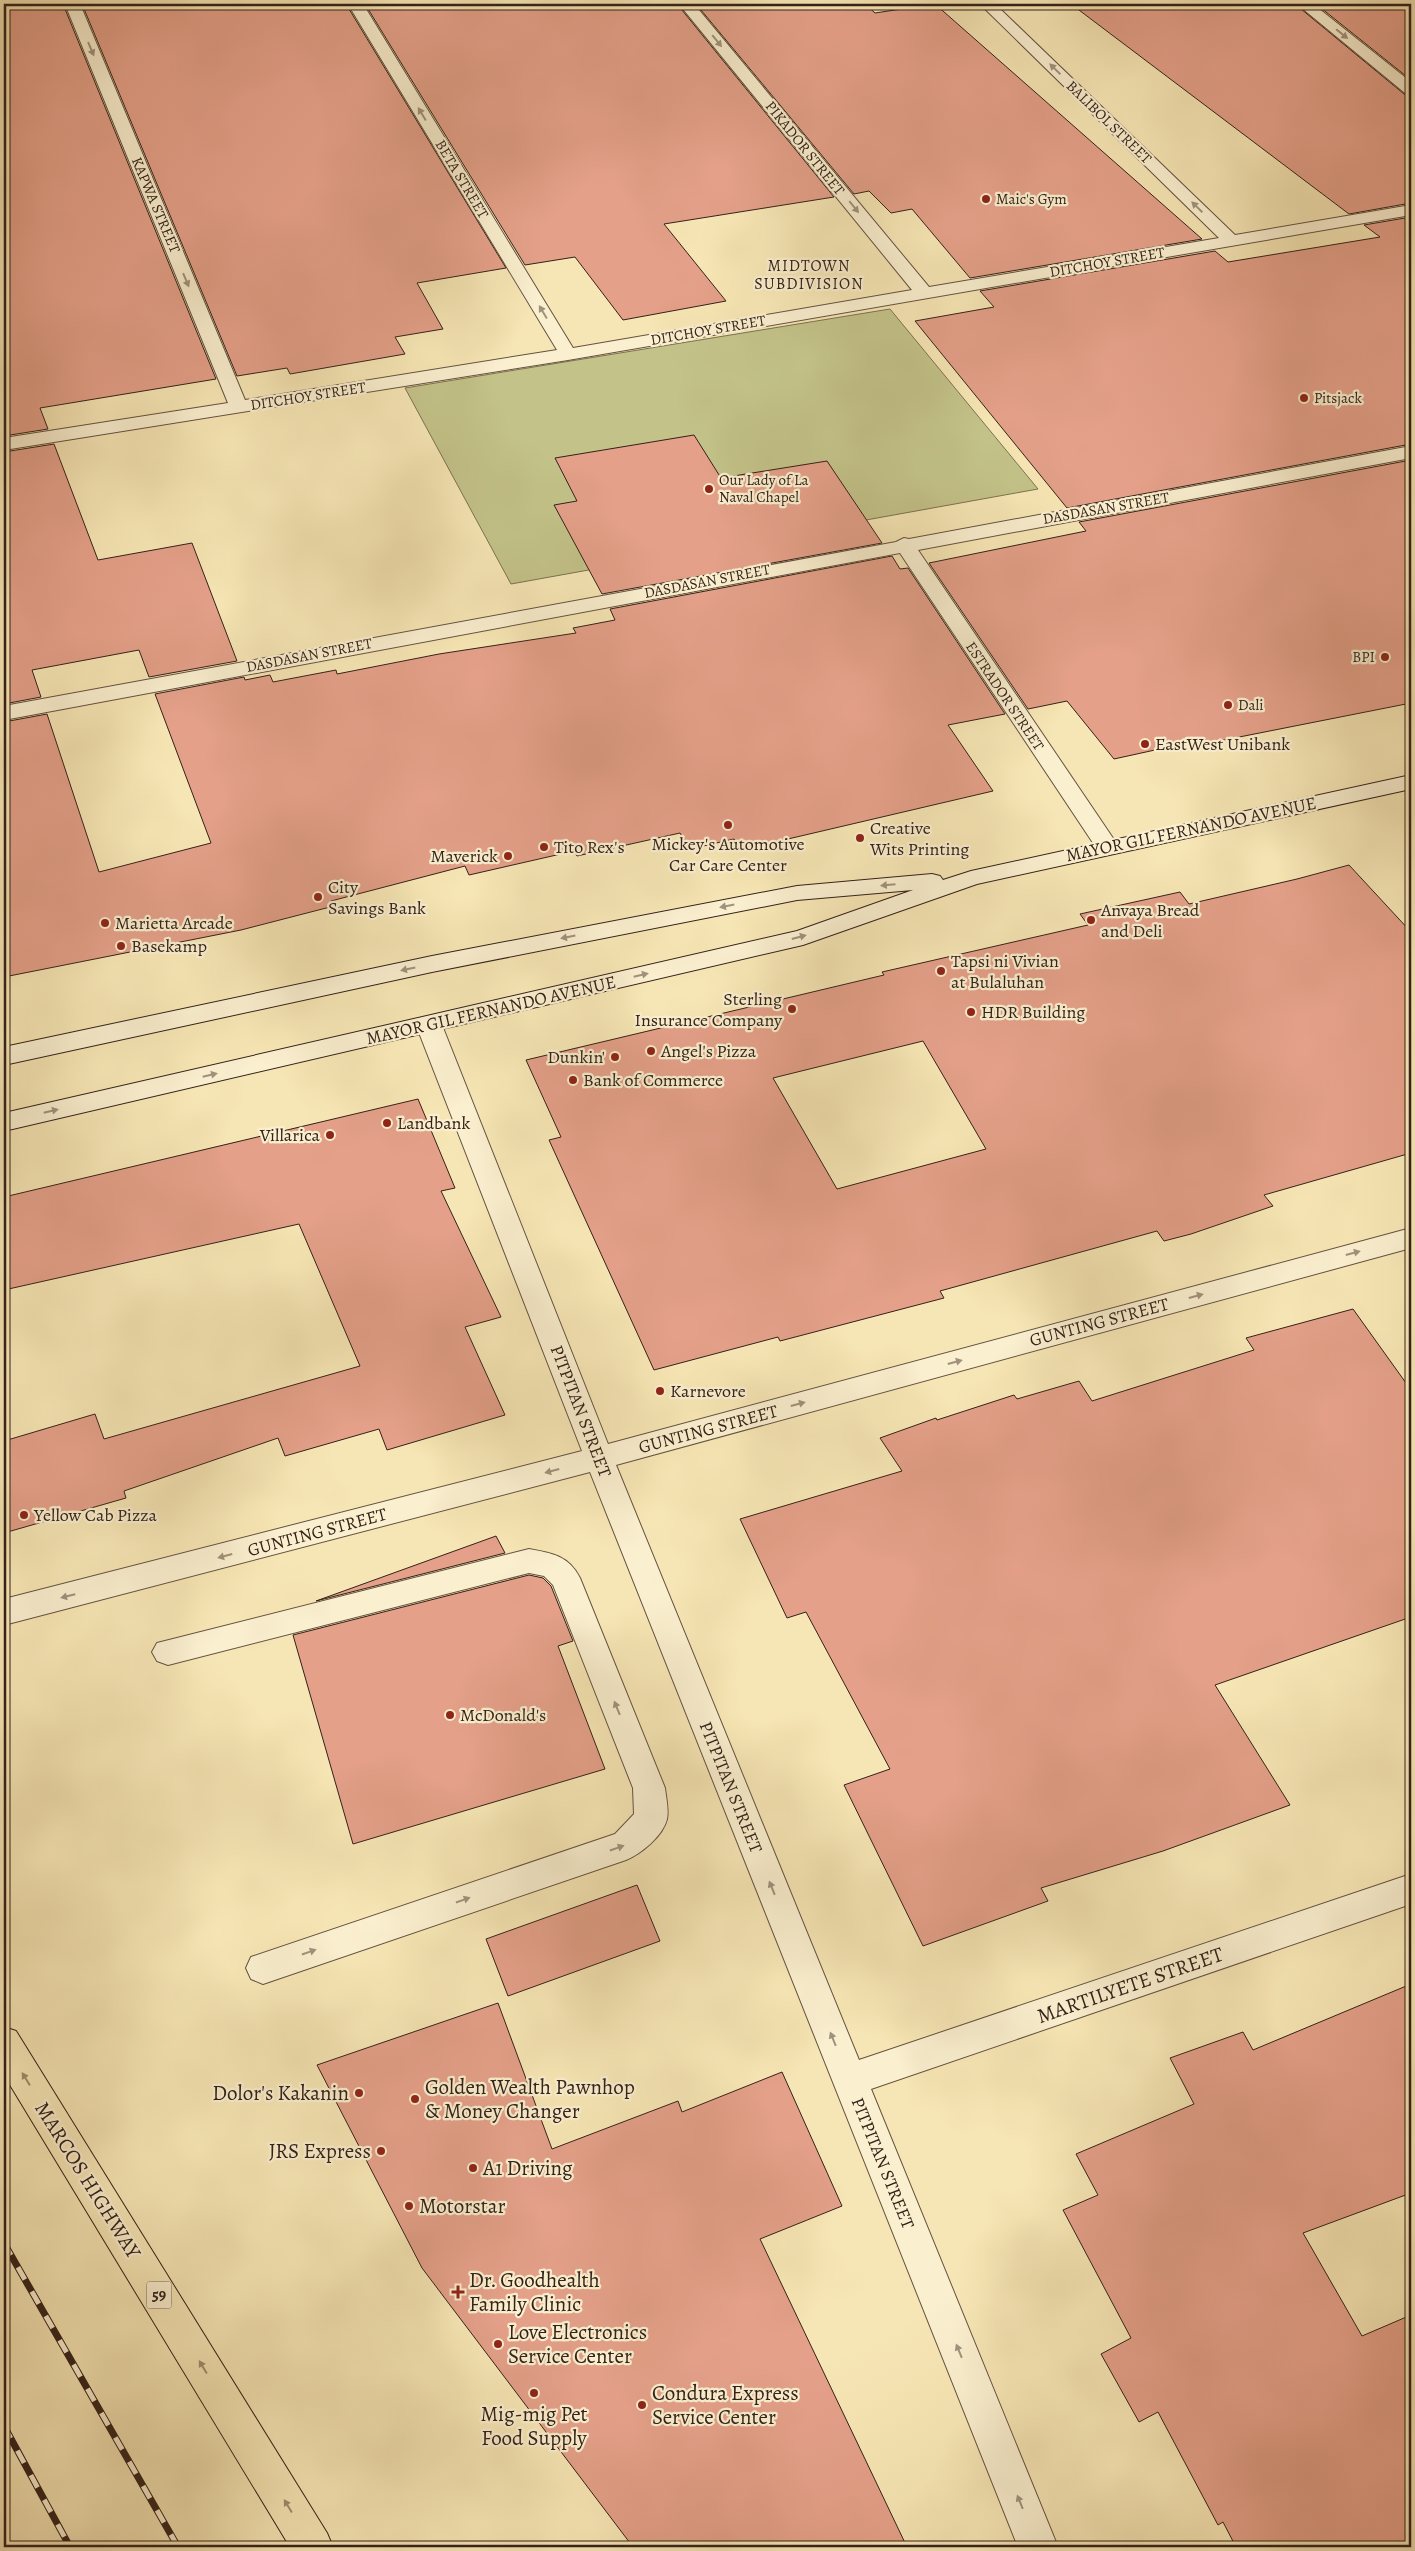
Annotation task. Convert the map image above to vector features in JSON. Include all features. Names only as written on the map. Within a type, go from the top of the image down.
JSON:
[{"type":"main road","name":"MARCOS HIGHWAY","points":[[4,2043],[313,2547]]},
{"type":"street","name":"KAPWA STREET","points":[[72,4],[239,407]]},
{"type":"street","name":"BETA STREET","points":[[355,4],[568,354]]},
{"type":"street","name":"PIKADOR STREET","points":[[686,4],[924,293]]},
{"type":"street","name":"BALIBOL STREET","points":[[987,4],[1232,241]]},
{"type":"street","points":[[1304,4],[1411,90]]},
{"type":"street","name":"DITCHOY STREET","points":[[4,444],[568,354],[1411,210]]},
{"type":"street","name":"DASDASAN STREET","points":[[4,713],[904,544],[1411,452]]},
{"type":"street","name":"ESTRADOR STREET","points":[[904,544],[1107,848]]},
{"type":"street","name":"MAYOR GIL FERNANDO AVENUE","points":[[4,1122],[803,937],[971,878],[1411,782]]},
{"type":"street","name":"MAYOR GIL FERNANDO AVENUE","points":[[4,1056],[432,964],[797,893],[971,878]]},
{"type":"street","name":"PITPITAN STREET","points":[[429,1025],[599,1458],[1038,2547]]},
{"type":"street","name":"GUNTING STREET","points":[[4,1612],[599,1458],[1411,1238]]},
{"type":"street","points":[[168,1652],[529,1561],[552,1566],[564,1578],[649,1788],[651,1819],[626,1846],[263,1968]]},
{"type":"street","name":"MARTILYETE STREET","points":[[850,2080],[1411,1889]]},
{"type":"green space","points":[[890,309],[1038,489],[511,584],[405,388]]},
{"type":"building","points":[[4,4],[63,4],[216,379],[40,408],[48,429],[4,436]]},
{"type":"building","points":[[82,4],[346,4],[506,268],[417,283],[443,329],[395,337],[405,354],[290,374],[287,368],[237,376]]},
{"type":"building","points":[[365,4],[677,4],[834,197],[664,224],[726,301],[623,320],[575,257],[525,265]]},
{"type":"building","points":[[696,4],[865,4],[875,13],[935,4],[1202,239],[970,278],[912,209],[891,213],[869,191],[854,194]]},
{"type":"building","points":[[1071,4],[1295,4],[1404,94],[1411,97],[1411,203],[1349,214]]},
{"type":"building","points":[[1316,4],[1411,4],[1411,80]]},
{"type":"building","points":[[1411,217],[1411,444],[1067,508],[915,321],[994,307],[980,291],[1215,251],[1228,262],[1380,237],[1364,225]]},
{"type":"building","name":"Our Lady of La Naval Chapel","points":[[694,435],[721,478],[827,461],[882,543],[602,594],[554,505],[577,501],[555,458]]},
{"type":"building","points":[[54,444],[98,560],[192,543],[237,661],[149,677],[139,650],[32,670],[41,697],[4,704],[4,452]]},
{"type":"building","points":[[1411,460],[1411,703],[1209,743],[1205,739],[1114,759],[1067,701],[1028,709],[929,563],[1086,531],[1079,522]]},
{"type":"building","points":[[892,556],[900,569],[908,568],[1005,714],[948,725],[993,791],[741,850],[734,839],[690,849],[680,833],[577,856],[574,851],[469,875],[465,866],[331,901],[334,906],[241,930],[4,977],[4,722],[47,714],[99,872],[211,843],[155,694],[244,677],[245,680],[270,675],[273,682],[336,670],[337,674],[439,654],[576,633],[573,628],[615,620],[610,609]]},
{"type":"building","points":[[1349,865],[1411,932],[1411,1153],[1264,1195],[1273,1206],[1191,1234],[1164,1241],[1157,1231],[940,1291],[944,1298],[780,1341],[778,1337],[654,1370],[549,1140],[561,1137],[526,1060],[884,975],[882,972],[1088,925],[1080,914],[1180,892],[1189,904]],"holes":[[[923,1041],[986,1149],[837,1189],[773,1078]]]},
{"type":"building","points":[[418,1099],[455,1188],[441,1191],[501,1317],[465,1327],[505,1415],[387,1450],[379,1429],[285,1456],[278,1438],[124,1491],[126,1498],[4,1533],[4,1441],[95,1414],[104,1439],[360,1366],[299,1224],[4,1290],[4,1197]]},
{"type":"building","points":[[1353,1309],[1411,1390],[1411,1617],[1215,1685],[1290,1805],[1163,1851],[1041,1888],[1048,1901],[923,1946],[844,1785],[890,1769],[806,1612],[787,1618],[740,1519],[902,1471],[880,1438],[936,1418],[937,1420],[1014,1395],[1017,1399],[1079,1381],[1092,1401],[1254,1350],[1246,1338]]},
{"type":"building","points":[[496,1536],[505,1553],[316,1601]]},
{"type":"building","name":"McDonald's","points":[[529,1575],[543,1578],[551,1586],[573,1641],[558,1646],[605,1769],[353,1844],[293,1635]]},
{"type":"building","points":[[637,1885],[660,1941],[508,1996],[486,1939]]},
{"type":"building","points":[[1411,1984],[1411,2193],[1303,2233],[1362,2336],[1411,2315],[1411,2547],[1236,2547],[1223,2522],[1218,2525],[1158,2412],[1139,2422],[1101,2354],[1131,2338],[1063,2210],[1098,2195],[1076,2154],[1194,2104],[1170,2058],[1243,2032],[1253,2050]]},
{"type":"building","points":[[498,2003],[552,2149],[678,2101],[682,2112],[782,2072],[842,2206],[760,2239],[907,2547],[633,2547],[422,2268],[317,2065]]},
{"type":"railway","points":[[4,2243],[178,2547]]},
{"type":"railway","points":[[4,2426],[70,2547]]},
{"type":"place","name":"Maic's Gym","points":[[986,199]]},
{"type":"place","name":"Pitsjack","points":[[1304,398]]},
{"type":"place","name":"Our Lady of La Naval Chapel","points":[[709,489]]},
{"type":"place","name":"BPI","points":[[1385,657]]},
{"type":"place","name":"Dali","points":[[1228,705]]},
{"type":"place","name":"EastWest Unibank","points":[[1145,744]]},
{"type":"place","name":"Mickey's Automotive Car Care Center","points":[[728,825]]},
{"type":"place","name":"Creative Wits Printing","points":[[860,838]]},
{"type":"place","name":"Tito Rex's","points":[[544,847]]},
{"type":"place","name":"Maverick","points":[[508,856]]},
{"type":"place","name":"City Savings Bank","points":[[318,897]]},
{"type":"place","name":"Anvaya Bread and Deli","points":[[1091,920]]},
{"type":"place","name":"Marietta Arcade","points":[[105,923]]},
{"type":"place","name":"Basekamp","points":[[121,946]]},
{"type":"place","name":"Tapsi ni Vivian at Bulaluhan","points":[[941,971]]},
{"type":"place","name":"Sterling Insurance Company","points":[[792,1009]]},
{"type":"place","name":"HDR Building","points":[[971,1012]]},
{"type":"place","name":"Angel's Pizza","points":[[651,1051]]},
{"type":"place","name":"Dunkin'","points":[[615,1057]]},
{"type":"place","name":"Bank of Commerce","points":[[573,1080]]},
{"type":"place","name":"Landbank","points":[[387,1123]]},
{"type":"place","name":"Villarica","points":[[330,1135]]},
{"type":"place","name":"Karnevore","points":[[660,1391]]},
{"type":"place","name":"Yellow Cab Pizza","points":[[24,1515]]},
{"type":"place","name":"McDonald's","points":[[450,1715]]},
{"type":"place","name":"Dolor's Kakanin","points":[[359,2093]]},
{"type":"place","name":"Golden Wealth Pawnhop & Money Changer","points":[[415,2099]]},
{"type":"place","name":"JRS Express","points":[[381,2151]]},
{"type":"place","name":"A1 Driving","points":[[473,2168]]},
{"type":"place","name":"Motorstar","points":[[409,2206]]},
{"type":"place","name":"Dr. Goodhealth Family Clinic","points":[[458,2292]]},
{"type":"place","name":"Love Electronics Service Center","points":[[498,2344]]},
{"type":"place","name":"Mig-mig Pet Food Supply","points":[[534,2393]]},
{"type":"place","name":"Condura Express Service Center","points":[[642,2405]]},
{"type":"district","name":"MIDTOWN SUBDIVISION","points":[[809,275]]}]
